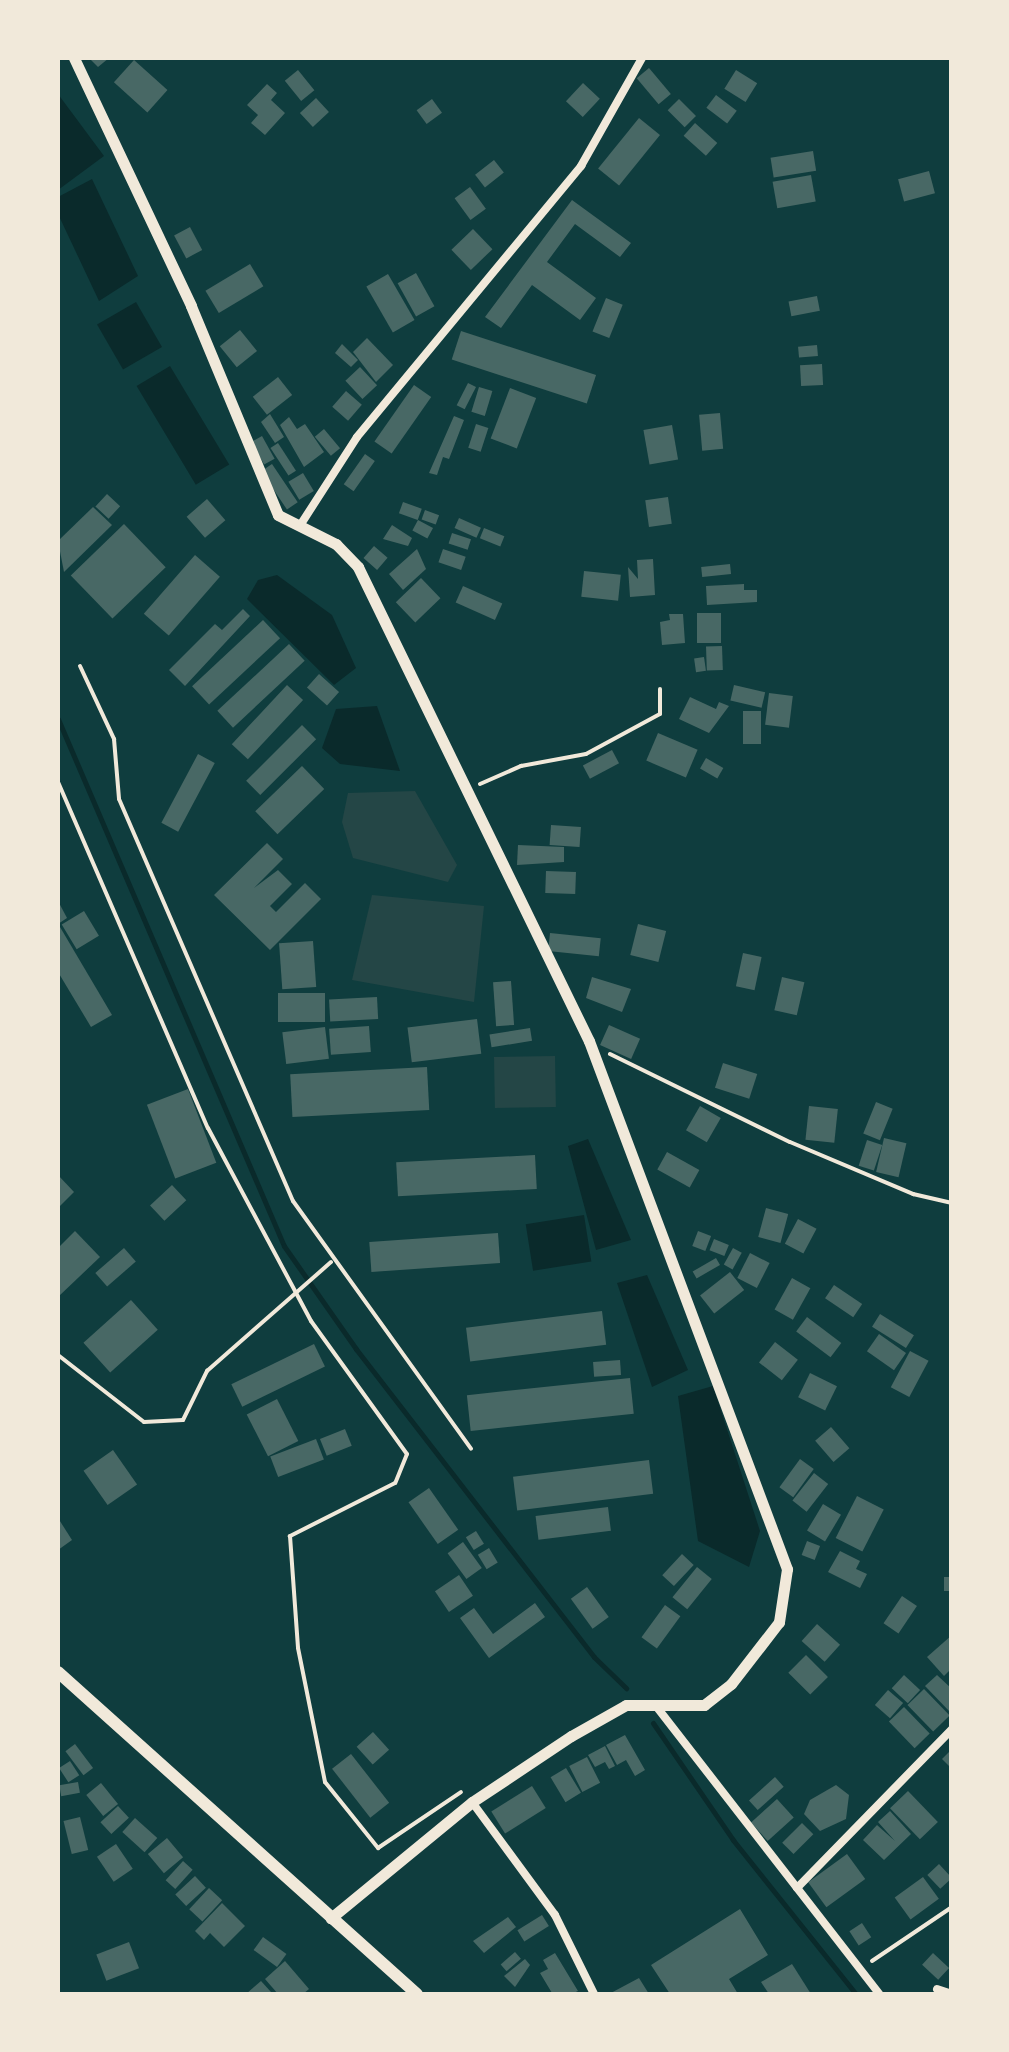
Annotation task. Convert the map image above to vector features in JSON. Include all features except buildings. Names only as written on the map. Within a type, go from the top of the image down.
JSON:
[{"type":"highway","points":[[58,1672],[417,1994]]},
{"type":"main road","points":[[74,58],[191,306],[278,515],[336,544],[358,567],[589,1042],[787,1569],[779,1622],[731,1684],[704,1705],[653,1702],[612,1713],[472,1802],[331,1918]]},
{"type":"street","points":[[301,524],[380,406],[580,166],[642,58]]},
{"type":"street","points":[[653,1702],[878,1994]]},
{"type":"street","points":[[797,1888],[952,1729]]},
{"type":"street","points":[[472,1802],[554,1915],[594,1994]]},
{"type":"street","points":[[937,1989],[952,1994]]},
{"type":"path","points":[[80,666],[114,738],[119,799],[263,1138],[331,1262],[471,1449]]},
{"type":"path","points":[[465,790],[521,766],[586,754],[660,714],[660,689]]},
{"type":"path","points":[[58,782],[208,1128],[299,1289],[311,1321],[407,1454],[395,1482],[290,1536],[298,1648],[325,1782],[378,1848],[458,1790],[472,1802]]},
{"type":"path","points":[[589,1042],[790,1142],[913,1194],[952,1202]]},
{"type":"path","points":[[58,1356],[144,1422],[183,1420],[207,1370],[331,1262]]},
{"type":"path","points":[[859,1968],[952,1907]]},
{"type":"shaded area","points":[[58,94],[104,156],[58,190]]},
{"type":"shaded area","points":[[92,179],[138,276],[99,301],[58,214],[58,197]]},
{"type":"shaded area","points":[[136,302],[162,347],[123,370],[97,324]]},
{"type":"shaded area","points":[[170,366],[229,465],[196,485],[137,386]]},
{"type":"shaded area","points":[[277,575],[332,615],[356,668],[334,685],[247,599],[258,580]]},
{"type":"shaded area","points":[[377,706],[400,771],[340,764],[322,748],[336,709]]},
{"type":"shaded area","points":[[415,791],[457,865],[448,882],[353,858],[342,822],[348,793]]},
{"type":"shaded area","points":[[372,895],[484,906],[474,1002],[352,980]]},
{"type":"shaded area","points":[[555,1056],[556,1107],[495,1108],[494,1057]]},
{"type":"shaded area","points":[[588,1139],[631,1240],[596,1250],[568,1146]]},
{"type":"shaded area","points":[[584,1215],[591,1261],[533,1271],[526,1224]]},
{"type":"shaded area","points":[[647,1275],[688,1370],[652,1387],[617,1283]]},
{"type":"shaded area","points":[[713,1386],[760,1531],[749,1567],[698,1541],[678,1396]]},
{"type":"waterway","points":[[58,719],[284,1246],[356,1349],[594,1657],[626,1688]]},
{"type":"waterway","points":[[653,1723],[733,1840],[856,1994]]}]
